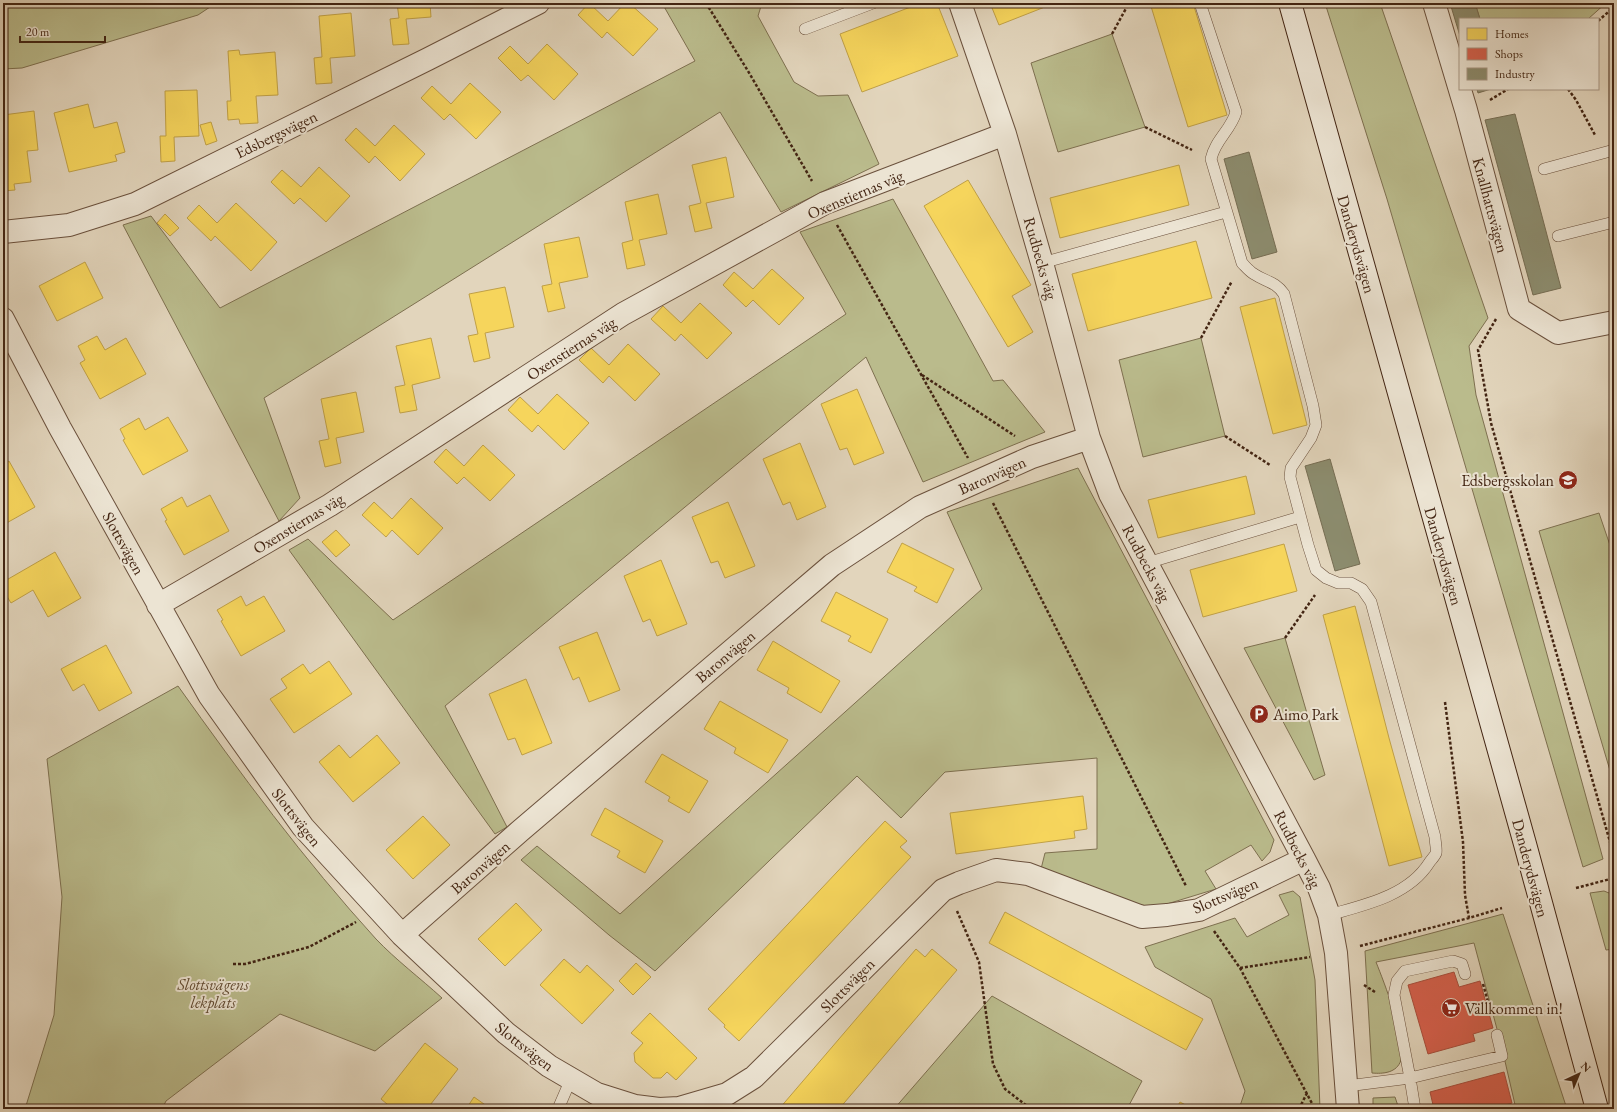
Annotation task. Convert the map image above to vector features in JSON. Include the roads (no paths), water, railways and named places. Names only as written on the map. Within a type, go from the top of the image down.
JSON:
[{"type":"street","name":"Edsbergsvägen","points":[[3,232],[69,225],[135,204],[428,60],[538,3]]},
{"type":"street","name":"Rudbecks väg","points":[[960,3],[1005,134],[1042,263],[1089,438],[1110,494],[1304,859],[1319,888],[1329,915],[1337,960],[1348,1109]]},
{"type":"street","name":"Danderydsvägen","points":[[1290,3],[1523,836],[1597,1109]]},
{"type":"street","name":"Knallhattsvägen","points":[[1434,3],[1459,87]]},
{"type":"street","name":"Knallhattsvägen","points":[[1460,90],[1519,309],[1558,333],[1614,322]]},
{"type":"street","name":"Oxenstiernas väg","points":[[158,605],[330,505],[624,314],[825,203],[1005,134]]},
{"type":"street","name":"Slottsvägen","points":[[3,318],[60,428],[209,695],[303,827],[402,935],[506,1033],[549,1066],[597,1094],[635,1106],[659,1109],[679,1108],[727,1094],[754,1077],[943,890],[996,870],[1028,874],[1142,917],[1199,910],[1304,859]]},
{"type":"street","name":"Baronvägen","points":[[402,935],[520,831],[832,565],[920,507],[1032,457],[1089,438]]},
{"type":"lane","points":[[805,29],[872,3]]},
{"type":"lane","points":[[1200,3],[1236,112],[1233,122],[1213,149],[1211,159],[1242,263],[1255,275],[1278,286],[1284,294],[1313,406],[1316,425],[1311,438],[1291,468],[1290,477],[1300,517],[1316,570],[1326,578],[1338,583],[1351,583],[1362,589],[1371,602],[1435,837],[1436,853],[1427,867],[1416,878],[1400,890],[1375,902],[1329,915]]},
{"type":"lane","points":[[1544,169],[1614,150]]},
{"type":"lane","points":[[1042,263],[1226,212]]},
{"type":"lane","points":[[1558,236],[1614,222]]},
{"type":"lane","points":[[1147,563],[1300,517]]},
{"type":"lane","points":[[1416,1109],[1394,995],[1397,981],[1405,971],[1453,961],[1462,964],[1465,974]]},
{"type":"lane","points":[[1347,1086],[1410,1078],[1502,1056],[1497,1035]]},
{"type":"lane","points":[[558,1109],[571,1079]]},
{"type":"place","name":"Edsbergsskolan","points":[[1568,480]]},
{"type":"place","name":"Aimo Park","points":[[1259,714]]},
{"type":"place","name":"Vällkommen in!","points":[[1451,1008]]},
{"type":"park label","name":"Slottsvägens lekplats","points":[[213,993]]}]
